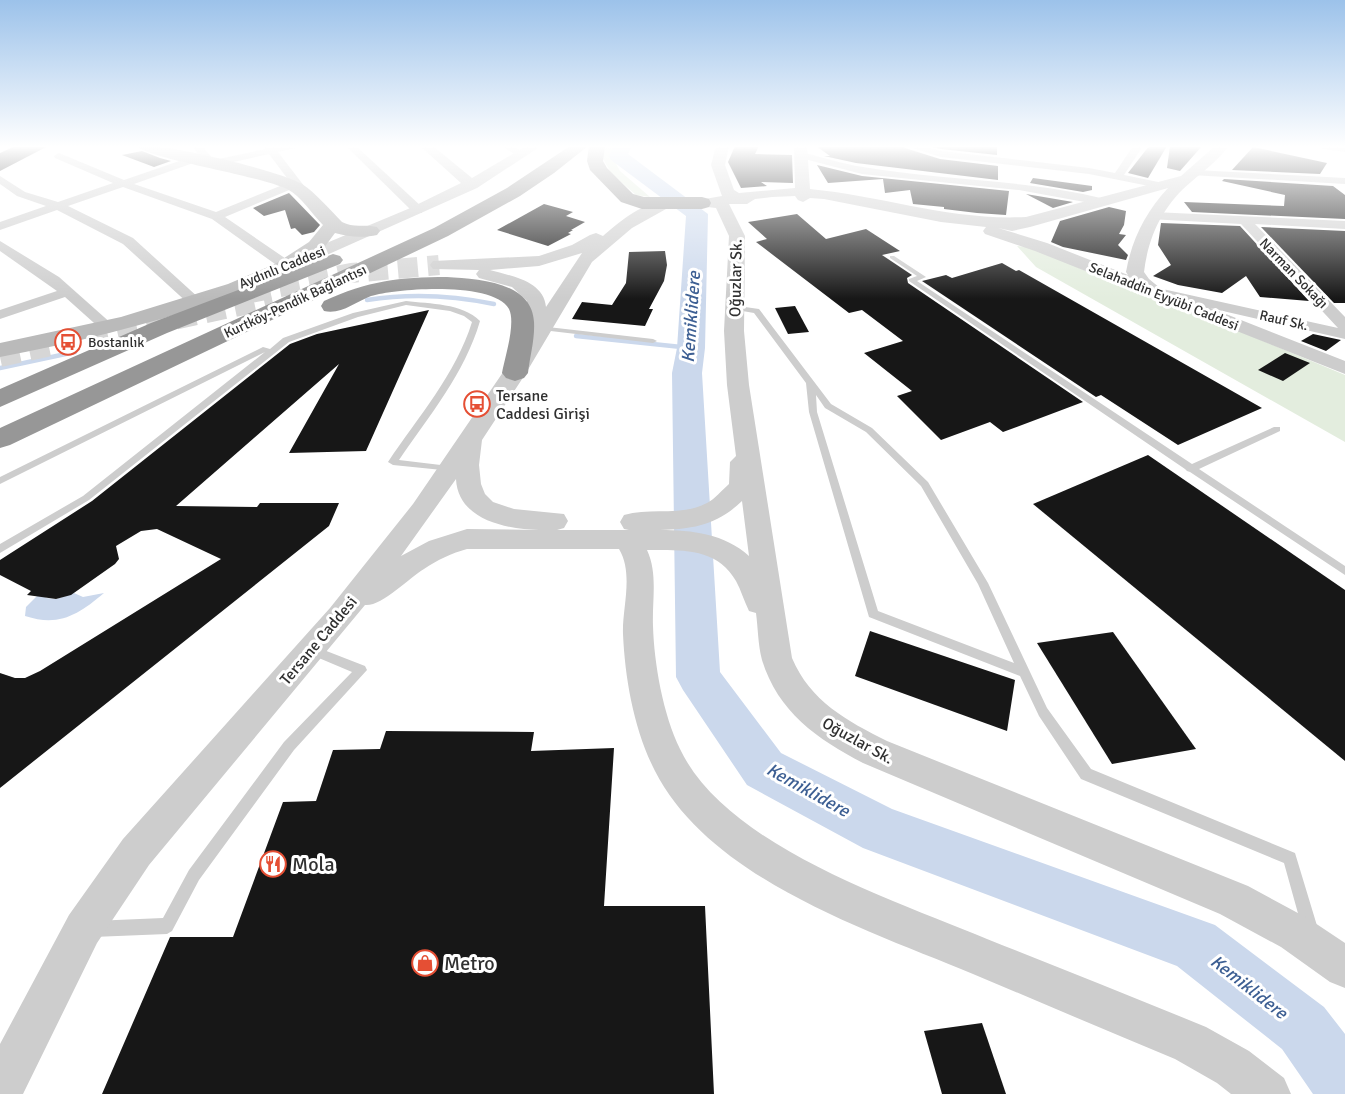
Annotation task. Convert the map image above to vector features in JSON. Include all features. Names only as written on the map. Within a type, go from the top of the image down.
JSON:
[{"type":"highway","name":"Kurtköy-Pendik Bağlantısı","points":[[0,416],[469,197]]},
{"type":"highway","name":"Kurtköy-Pendik Bağlantısı","points":[[0,439],[392,256],[501,197]]},
{"type":"highway","points":[[0,450],[432,255],[528,197]]},
{"type":"highway","points":[[626,197],[655,206],[720,201]]},
{"type":"highway","points":[[0,399],[159,328],[420,218]]},
{"type":"highway","points":[[222,351],[366,291],[392,286],[450,283],[498,291],[516,302],[521,308],[523,328],[520,364]]},
{"type":"main road","points":[[306,197],[333,224],[342,229],[371,231]]},
{"type":"main road","points":[[287,266],[322,242],[330,233],[333,224]]},
{"type":"main road","name":"Aydınlı Caddesi","points":[[0,350],[108,328],[195,302],[287,266]]},
{"type":"street","points":[[30,197],[58,206],[128,241],[195,302]]},
{"type":"street","points":[[0,226],[84,197]]},
{"type":"street","points":[[161,197],[216,216],[287,266]]},
{"type":"street","points":[[216,216],[271,197]]},
{"type":"street","points":[[400,197],[420,218]]},
{"type":"street","name":"Aydınlı Caddesi","points":[[287,266],[371,231],[420,218],[453,197]]},
{"type":"street","name":"Oğuzlar Sk.","points":[[720,197],[737,236],[735,354],[741,411],[777,658],[788,687],[796,699],[831,728],[850,740],[904,765],[1234,900],[1316,947],[1345,967]]},
{"type":"street","points":[[720,201],[745,197]]},
{"type":"street","points":[[720,201],[730,203],[777,197]]},
{"type":"street","points":[[814,197],[982,228],[1006,227],[1030,222],[1120,197]]},
{"type":"street","points":[[816,197],[972,221],[1006,224],[1030,222]]},
{"type":"street","points":[[1081,197],[1101,201]]},
{"type":"street","points":[[1158,210],[1163,198],[1161,197]]},
{"type":"street","points":[[1094,268],[1122,272],[1131,269],[1136,261],[1146,226],[1170,197]]},
{"type":"street","points":[[520,364],[537,314],[538,306],[531,293],[518,283],[495,275],[436,268],[500,266],[547,261],[576,250],[632,215],[655,206]]},
{"type":"street","name":"Tersane Caddesi","points":[[0,1091],[83,929],[136,852],[340,616],[422,510],[520,364],[585,259],[626,225],[655,206]]},
{"type":"street","points":[[1158,210],[1244,220],[1345,225]]},
{"type":"street","name":"Narman Sokağı","points":[[1244,220],[1345,326]]},
{"type":"street","points":[[1030,222],[1022,226],[1019,233],[1030,243]]},
{"type":"street","name":"Selahaddin Eyyübi Caddesi","points":[[982,228],[1030,243],[1345,368]]},
{"type":"street","points":[[0,245],[54,280],[108,328]]},
{"type":"street","points":[[1136,261],[1137,277],[1153,291]]},
{"type":"street","name":"Rauf Sk.","points":[[1153,291],[1345,334]]},
{"type":"street","points":[[0,315],[68,292]]},
{"type":"street","points":[[340,616],[420,556],[444,545],[467,539],[638,534],[718,509],[734,496],[743,480],[741,411]]},
{"type":"street","points":[[473,434],[466,463],[469,490],[484,508],[499,516],[702,542],[721,549],[745,568],[777,658]]},
{"type":"street","points":[[638,534],[634,548],[640,567],[638,624],[642,669],[653,717],[667,760],[682,787],[714,821],[755,849],[839,899],[1200,1048],[1233,1067],[1268,1094]]},
{"type":"lane","points":[[892,257],[923,277],[911,280],[1345,571]]},
{"type":"lane","points":[[0,481],[285,340],[356,315],[406,303],[441,306],[476,321],[474,333],[447,381],[393,462],[449,469]]},
{"type":"lane","points":[[734,307],[756,311],[828,406],[869,430],[925,484],[983,583],[1043,712],[1086,774],[1290,858],[1316,947]]},
{"type":"lane","points":[[542,328],[652,341]]},
{"type":"lane","points":[[0,549],[86,498],[285,340]]},
{"type":"lane","points":[[810,382],[813,412],[873,614],[1024,672]]},
{"type":"lane","points":[[1190,469],[1277,429]]},
{"type":"lane","points":[[83,929],[167,926],[194,875],[289,746],[361,670],[311,650]]},
{"type":"green space","points":[[1017,246],[1035,248],[1119,286],[1143,291],[1345,375],[1345,442],[1036,267]]},
{"type":"water","points":[[42,591],[46,598],[56,599],[74,593],[83,597],[104,593],[68,617],[48,620],[25,616],[26,607]]},
{"type":"building","points":[[279,197],[293,197],[320,225],[314,232],[302,235],[295,228],[291,229],[285,210],[264,216],[253,208]]},
{"type":"building","points":[[912,197],[1008,197],[1006,215],[913,204]]},
{"type":"building","points":[[1032,197],[1073,202],[1053,208]]},
{"type":"building","points":[[1285,197],[1345,197],[1345,219],[1192,212],[1184,202],[1284,206]]},
{"type":"building","points":[[544,204],[573,212],[566,216],[585,222],[568,233],[571,234],[548,246],[497,230]]},
{"type":"building","points":[[1109,207],[1126,211],[1124,225],[1119,234],[1126,235],[1118,245],[1128,255],[1126,260],[1063,247],[1051,242],[1060,221]]},
{"type":"building","points":[[797,214],[826,239],[866,229],[900,251],[882,255],[912,275],[907,278],[908,283],[1083,402],[1003,432],[990,422],[941,440],[897,396],[912,391],[864,353],[903,341],[862,310],[849,313],[756,242],[767,239],[748,222]]},
{"type":"building","points":[[1161,223],[1240,226],[1309,301],[1260,297],[1246,276],[1222,293],[1178,285],[1153,276],[1171,265],[1158,245]]},
{"type":"building","points":[[1261,227],[1345,231],[1345,303],[1334,303]]},
{"type":"building","points":[[665,251],[667,265],[664,281],[649,309],[653,309],[645,326],[572,319],[582,302],[612,305],[626,283],[629,252]]},
{"type":"building","points":[[1002,263],[1016,271],[1019,270],[1262,408],[1178,445],[1101,395],[1096,397],[922,281],[946,275],[952,278]]},
{"type":"building","points":[[795,306],[809,332],[788,334],[775,308]]},
{"type":"building","points":[[429,310],[366,451],[289,453],[339,364],[176,506],[257,507],[260,503],[339,503],[329,526],[0,788],[0,673],[15,678],[25,678],[40,671],[221,559],[157,529],[141,531],[116,546],[119,559],[115,564],[71,595],[56,599],[27,595],[31,591],[0,575],[0,560],[92,501],[290,344],[317,334]]},
{"type":"building","points":[[1313,334],[1341,340],[1326,351],[1301,341]]},
{"type":"building","points":[[1285,353],[1310,363],[1283,381],[1258,370]]},
{"type":"building","points":[[1148,455],[1345,590],[1345,761],[1033,504]]},
{"type":"building","points":[[870,631],[1015,680],[1007,731],[855,676]]},
{"type":"building","points":[[1113,632],[1196,749],[1112,764],[1037,643]]},
{"type":"building","points":[[386,731],[534,732],[531,751],[614,748],[604,906],[705,906],[714,1094],[102,1094],[170,937],[233,937],[283,802],[316,801],[333,750],[380,749]]},
{"type":"building","points":[[982,1023],[1006,1094],[942,1094],[924,1031]]},
{"type":"waterway","name":"Kemiklidere","points":[[674,197],[697,214],[691,348],[687,373],[698,677],[764,769],[881,830],[1195,945],[1303,1028],[1345,1086]]},
{"type":"waterway","points":[[367,300],[399,296],[431,296],[494,304]]},
{"type":"waterway","points":[[576,336],[691,348]]},
{"type":"waterway","points":[[0,368],[75,352]]},
{"type":"tunnel","points":[[250,293],[351,273],[439,265]]},
{"type":"tunnel","points":[[0,357],[272,299]]},
{"type":"place","name":"Bostanlık","points":[[68,342]]},
{"type":"place","name":"Tersane Caddesi Girişi","points":[[477,404]]},
{"type":"place","name":"Mola","points":[[273,864]]},
{"type":"place","name":"Metro","points":[[425,963]]}]
